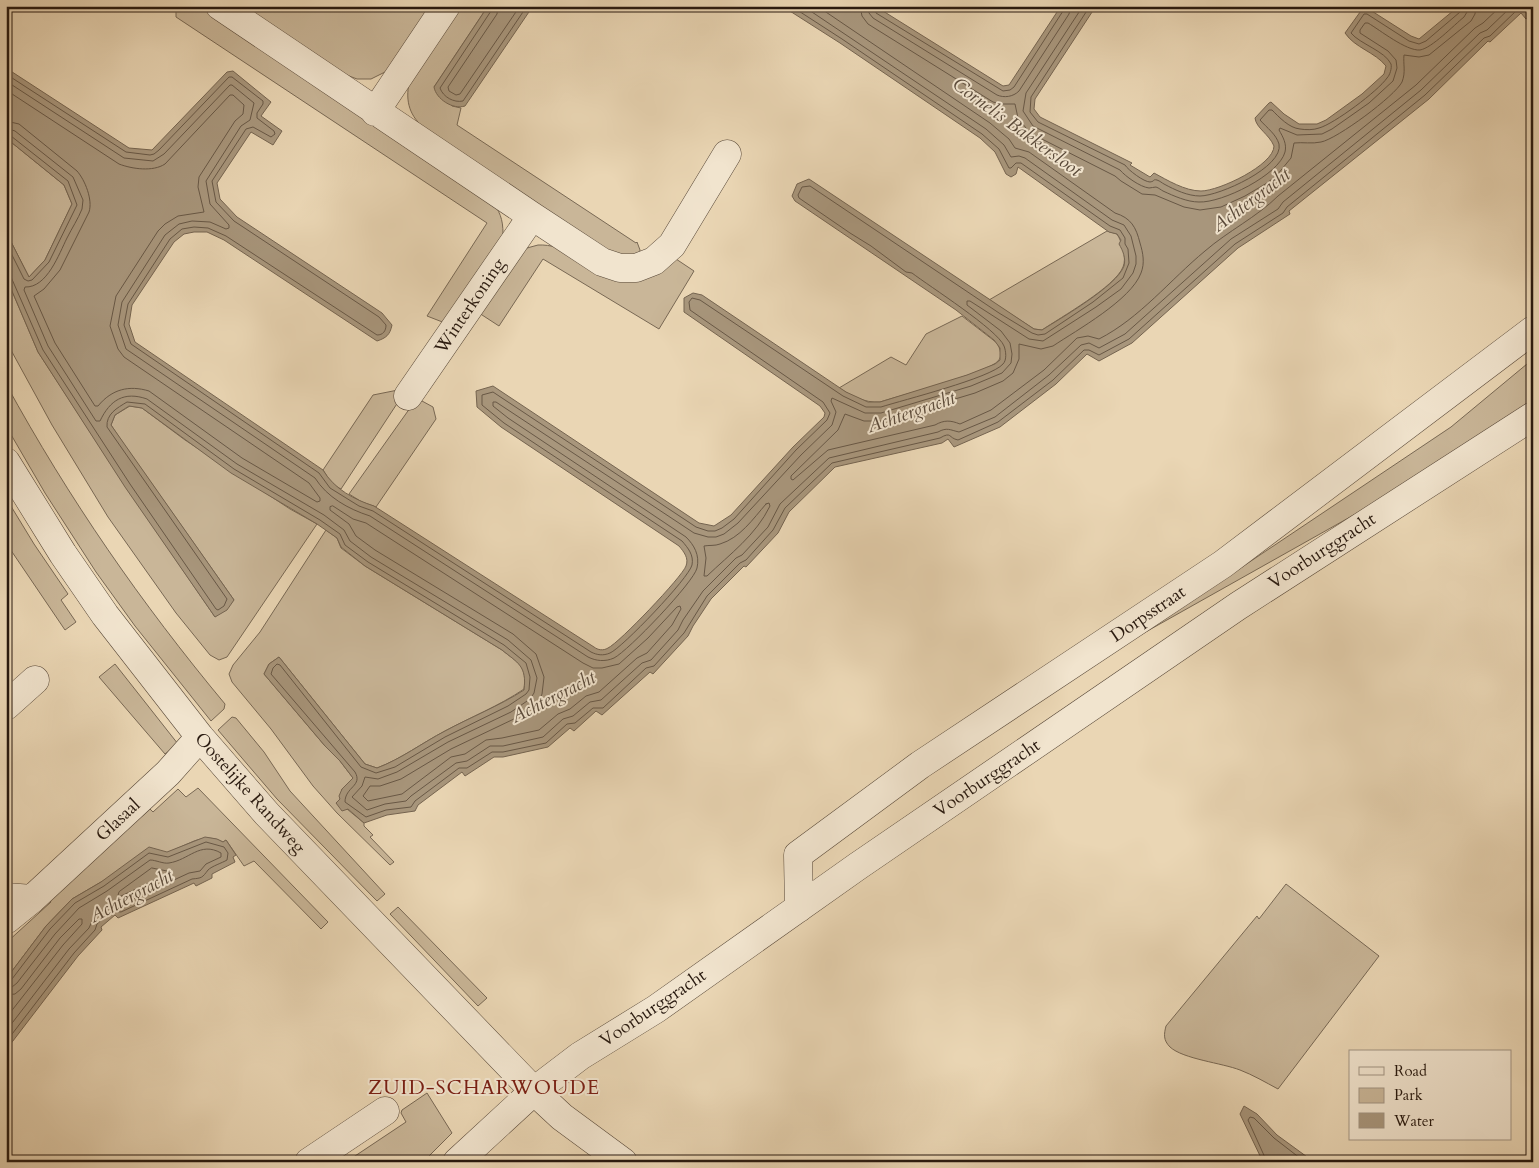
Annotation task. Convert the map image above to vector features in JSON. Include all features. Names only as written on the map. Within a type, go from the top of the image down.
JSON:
[{"type":"street","points":[[220,6],[375,112],[602,262],[620,268],[636,268],[654,261],[672,245],[727,154]]},
{"type":"street","points":[[375,112],[446,6]]},
{"type":"street","name":"Winterkoning","points":[[408,396],[532,216]]},
{"type":"street","name":"Dorpsstraat","points":[[798,908],[798,855],[920,765],[1223,564],[1533,330]]},
{"type":"street","name":"Voorburggracht","points":[[457,1162],[534,1091],[580,1056],[656,1009],[798,908],[1238,606],[1533,416]]},
{"type":"street","name":"Oostelijke Randweg","points":[[6,462],[63,554],[105,615],[200,737],[267,814],[534,1091],[562,1117],[623,1162]]},
{"type":"street","points":[[6,706],[35,680]]},
{"type":"street","name":"Glasaal","points":[[6,920],[19,898],[168,773],[200,737]]},
{"type":"street","points":[[309,1162],[385,1112]]},
{"type":"green space","points":[[176,6],[208,6],[490,199],[500,215],[503,234],[445,323],[427,316],[487,223],[176,17]]},
{"type":"green space","points":[[240,6],[434,6],[389,70],[371,79],[357,79],[344,74]]},
{"type":"green space","points":[[457,6],[488,6],[434,87],[452,106],[461,108],[457,125],[637,242],[640,250],[639,255],[618,254],[599,245],[423,127],[414,117],[408,99],[410,79]]},
{"type":"green space","points":[[6,138],[64,185],[72,204],[45,260],[29,277],[6,232]]},
{"type":"green space","points":[[1107,231],[1117,234],[1121,241],[1124,263],[1118,275],[1099,292],[1042,330],[1034,329],[989,300]]},
{"type":"green space","points":[[547,245],[565,250],[606,274],[676,259],[694,271],[659,329],[543,259],[499,326],[479,313],[518,255],[527,248]]},
{"type":"green space","points":[[6,277],[38,352],[126,487],[215,617],[234,600],[111,425],[115,415],[130,406],[142,408],[185,440],[290,509],[317,524],[227,657],[219,660],[210,655],[176,613],[108,517],[52,425],[6,341]]},
{"type":"green space","points":[[962,316],[997,343],[1001,355],[1000,359],[991,366],[962,377],[880,402],[863,400],[839,388],[891,357],[906,365],[926,334]]},
{"type":"green space","points":[[1533,359],[1533,400],[1416,480],[1142,634],[1451,427]]},
{"type":"green space","points":[[6,384],[55,468],[135,589],[225,704],[224,709],[211,721],[135,626],[96,572],[45,493],[6,426]]},
{"type":"green space","points":[[398,390],[404,393],[341,489],[332,484],[323,470],[373,395]]},
{"type":"green space","points":[[415,401],[422,401],[433,407],[436,419],[376,507],[362,502],[349,494]]},
{"type":"green space","points":[[6,498],[68,594],[61,600],[76,622],[65,630],[6,543]]},
{"type":"green space","points":[[326,530],[337,538],[341,548],[365,566],[502,650],[517,662],[524,675],[524,689],[377,768],[365,764],[279,657],[269,664],[264,674],[353,778],[342,789],[340,799],[336,803],[347,809],[364,823],[364,826],[373,835],[370,837],[394,862],[390,865],[337,813],[313,786],[271,729],[232,682],[229,674],[233,665],[260,632]]},
{"type":"green space","points":[[115,664],[178,744],[165,754],[99,677]]},
{"type":"green space","points":[[232,717],[236,718],[264,752],[290,791],[385,894],[377,901],[277,799],[218,730]]},
{"type":"green space","points":[[198,788],[328,922],[321,929],[254,861],[244,866],[226,840],[223,842],[212,838],[202,839],[101,882],[72,899],[46,926],[6,979],[6,943],[51,902],[49,899],[150,809],[153,812],[178,789],[186,797]]},
{"type":"green space","points":[[1286,884],[1379,956],[1278,1089],[1232,1067],[1184,1055],[1170,1047],[1165,1039],[1165,1034],[1166,1026],[1257,916],[1259,919]]},
{"type":"green space","points":[[398,907],[487,998],[478,1006],[390,914]]},
{"type":"green space","points":[[427,1093],[452,1133],[423,1162],[346,1162],[406,1122],[401,1113],[402,1110]]},
{"type":"water","points":[[488,6],[533,6],[465,106],[450,105],[438,96],[434,87]]},
{"type":"water","points":[[782,6],[875,6],[1003,86],[1009,85],[1061,6],[1096,6],[1035,99],[1034,109],[1040,117],[1132,163],[1130,165],[1150,177],[1154,173],[1170,182],[1195,191],[1209,190],[1232,182],[1256,169],[1272,153],[1274,146],[1255,118],[1269,103],[1271,102],[1299,124],[1317,124],[1326,120],[1362,94],[1384,74],[1386,66],[1354,43],[1345,33],[1363,8],[1367,8],[1411,36],[1419,39],[1459,6],[1533,6],[1533,13],[1526,19],[1521,13],[1490,42],[1488,41],[1429,99],[1289,211],[1290,214],[1238,248],[1132,343],[1099,361],[1087,354],[1056,384],[1000,427],[954,447],[948,439],[942,443],[835,467],[789,512],[778,533],[746,567],[744,566],[711,599],[688,636],[653,674],[650,672],[602,715],[596,711],[574,731],[570,728],[548,747],[503,757],[494,757],[465,776],[462,772],[418,805],[415,811],[387,815],[364,823],[348,809],[342,811],[336,803],[340,799],[339,796],[342,789],[353,778],[264,674],[269,664],[279,657],[365,764],[377,768],[524,690],[523,670],[517,662],[502,650],[365,566],[341,547],[337,538],[317,524],[231,473],[142,408],[129,406],[115,415],[111,425],[234,600],[227,610],[215,617],[125,487],[38,352],[6,277],[6,232],[29,277],[45,260],[72,204],[64,185],[6,138],[6,68],[129,148],[152,150],[227,72],[233,71],[271,102],[261,116],[282,131],[273,145],[251,132],[217,183],[220,199],[237,217],[382,313],[392,325],[389,334],[377,341],[224,240],[207,232],[194,232],[184,234],[174,242],[132,305],[129,324],[135,342],[323,470],[333,483],[346,493],[374,506],[596,648],[602,650],[608,648],[624,635],[674,583],[686,566],[686,555],[679,546],[501,427],[477,407],[476,391],[493,386],[699,523],[714,526],[731,515],[793,447],[824,417],[825,413],[820,406],[684,312],[684,298],[693,293],[702,295],[846,392],[868,402],[880,402],[967,375],[995,364],[1000,360],[1000,348],[994,340],[956,310],[795,201],[792,196],[797,184],[809,179],[1034,329],[1042,330],[1100,292],[1111,283],[1124,266],[1124,255],[1119,244],[1121,240],[1117,234],[1109,232],[1018,167],[1016,174],[1011,177],[1006,174],[995,152],[980,138]]},
{"type":"water","name":"Achtergracht","points":[[205,837],[223,842],[226,840],[236,855],[233,857],[235,862],[212,874],[212,878],[196,886],[194,883],[118,918],[115,915],[101,927],[102,930],[78,956],[6,1050],[6,979],[46,926],[72,899],[101,882],[149,847],[167,852]]},
{"type":"water","points":[[1244,1106],[1257,1114],[1277,1135],[1314,1162],[1263,1162],[1240,1114]]},
{"type":"district","name":"ZUID-SCHARWOUDE","points":[[484,1087]]},
{"type":"water label","name":"Cornelis Bakkersloot","points":[[1017,127]]}]
